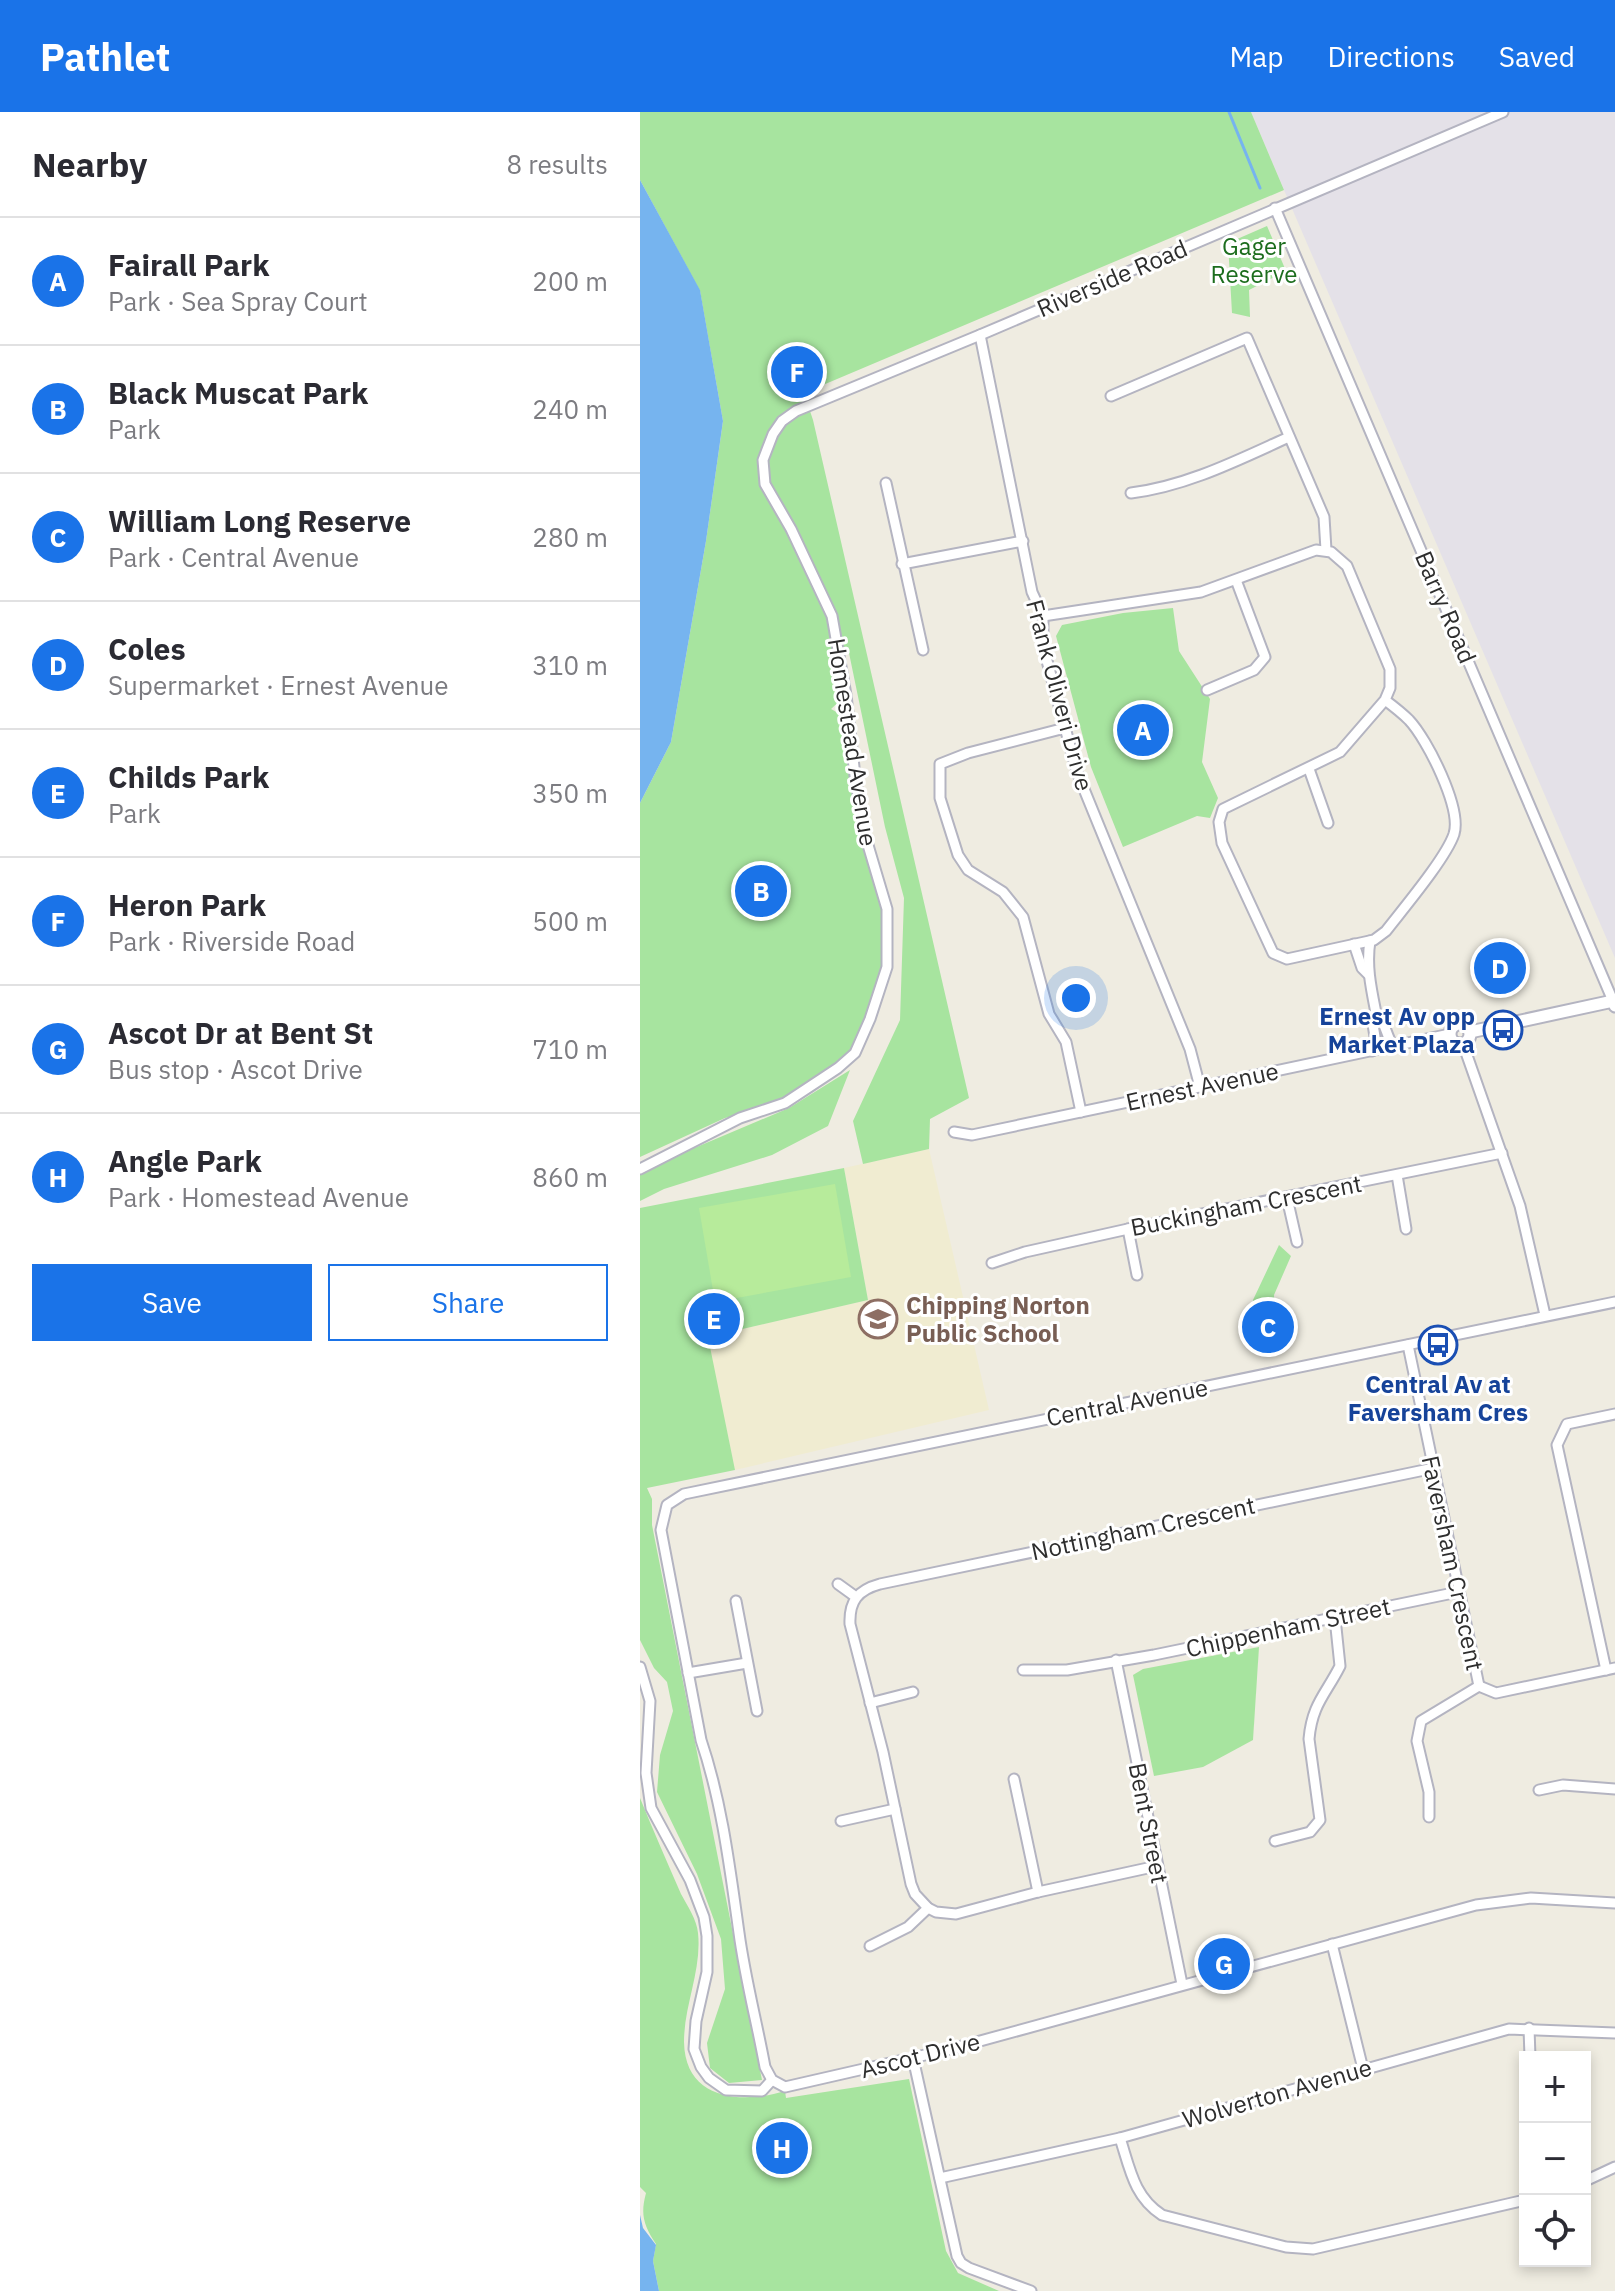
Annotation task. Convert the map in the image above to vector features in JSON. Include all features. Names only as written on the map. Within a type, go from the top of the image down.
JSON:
[{"type":"street","name":"Riverside Road","points":[[773,434],[782,421],[796,411],[1503,112]]},
{"type":"street","name":"Barry Road","points":[[1275,208],[1614,1004]]},
{"type":"street","name":"Frank Oliveri Drive","points":[[980,335],[1032,592],[1043,616],[1043,646],[1077,772],[1190,1049],[1200,1087]]},
{"type":"street","points":[[1111,396],[1247,338],[1324,517],[1326,550]]},
{"type":"street","name":"Homestead Avenue","points":[[640,1169],[740,1118],[785,1103],[838,1068],[855,1053],[887,967],[887,909],[865,835],[832,616],[791,529],[765,484],[763,460],[773,434]]},
{"type":"street","points":[[1131,493],[1152,490],[1214,470],[1289,437]]},
{"type":"street","points":[[886,483],[923,650]]},
{"type":"street","points":[[902,564],[1023,541]]},
{"type":"street","points":[[1043,616],[1201,592],[1304,552],[1326,550],[1338,556],[1347,566],[1390,669],[1390,688],[1385,700],[1340,752],[1223,809],[1219,822],[1222,843],[1273,953],[1287,959],[1370,941],[1386,931],[1447,847],[1456,823],[1455,811],[1425,742],[1410,721],[1385,700]]},
{"type":"street","points":[[1207,690],[1254,670],[1265,657],[1236,580]]},
{"type":"street","points":[[1065,728],[968,753],[940,764],[940,798],[958,855],[968,870],[1003,892],[1023,917],[1049,1014],[1066,1042],[1081,1112]]},
{"type":"street","points":[[1309,769],[1328,823]]},
{"type":"street","points":[[1368,974],[1371,967],[1368,953],[1370,941]]},
{"type":"street","points":[[1354,944],[1362,968],[1368,974],[1376,1013],[1381,1017],[1385,1035],[1393,1046]]},
{"type":"street","points":[[1463,1044],[1454,1042],[1450,1034],[1454,1026],[1460,1024],[1470,1032],[1614,1004]]},
{"type":"street","points":[[1372,1051],[1375,1037],[1372,1018],[1376,1013]]},
{"type":"street","points":[[1463,1044],[1470,1032]]},
{"type":"street","name":"Ernest Avenue","points":[[954,1132],[972,1135],[1450,1034]]},
{"type":"street","points":[[1463,1044],[1525,1222],[1545,1315]]},
{"type":"street","name":"Buckingham Crescent","points":[[992,1263],[1025,1252],[1128,1229],[1502,1153]]},
{"type":"street","points":[[1397,1175],[1406,1229]]},
{"type":"street","points":[[1287,1198],[1297,1242]]},
{"type":"street","points":[[1128,1229],[1137,1275]]},
{"type":"street","name":"Central Avenue","points":[[688,1673],[661,1530],[667,1505],[684,1494],[1615,1302]]},
{"type":"street","name":"Faversham Crescent","points":[[1408,1345],[1479,1686]]},
{"type":"street","points":[[1429,1817],[1429,1792],[1417,1741],[1421,1721],[1479,1686],[1496,1693],[1610,1669],[1557,1445],[1567,1424],[1615,1414]]},
{"type":"street","name":"Nottingham Crescent","points":[[856,1597],[880,1584],[1434,1468]]},
{"type":"street","points":[[838,1584],[856,1597],[851,1604],[850,1624],[911,1884],[915,1894],[928,1908],[956,1914],[1157,1866]]},
{"type":"street","name":"Chippenham Street","points":[[1023,1670],[1067,1670],[1458,1592]]},
{"type":"street","points":[[736,1601],[757,1711]]},
{"type":"street","points":[[1275,1841],[1310,1832],[1320,1820],[1309,1739],[1321,1694],[1340,1666],[1335,1618]]},
{"type":"street","name":"Bent Street","points":[[1116,1660],[1182,1984]]},
{"type":"street","points":[[640,1667],[650,1701],[646,1773],[651,1808],[690,1880],[704,1917],[707,1936],[707,1972],[694,2040],[697,2058],[709,2078],[726,2090],[762,2091],[772,2080],[765,2067],[739,1933],[734,1888],[688,1673],[747,1663]]},
{"type":"street","points":[[870,1703],[913,1692]]},
{"type":"street","points":[[1014,1779],[1038,1892]]},
{"type":"street","points":[[1539,1790],[1563,1785],[1615,1789]]},
{"type":"street","points":[[841,1821],[895,1809]]},
{"type":"street","name":"Ascot Drive","points":[[772,2080],[785,2087],[913,2058],[1476,1905],[1531,1898],[1615,1903]]},
{"type":"street","points":[[870,1946],[908,1927],[928,1908]]},
{"type":"street","points":[[1332,1944],[1363,2069]]},
{"type":"street","points":[[1529,2028],[1530,2051]]},
{"type":"street","name":"Wolverton Avenue","points":[[940,2178],[1120,2138],[1509,2029],[1615,2033]]},
{"type":"street","points":[[913,2058],[957,2256],[961,2263],[1031,2291]]},
{"type":"street","points":[[1120,2138],[1136,2191],[1148,2206],[1162,2215],[1286,2247],[1313,2249],[1519,2201]]},
{"type":"street","points":[[1591,2178],[1615,2167]]},
{"type":"shaded area","points":[[1251,112],[1615,112],[1615,958],[1284,190]]},
{"type":"shaded area","name":"Chipping Norton Public School","points":[[929,1149],[989,1410],[735,1470],[707,1337],[868,1300],[844,1168]]},
{"type":"green space","points":[[640,112],[1251,112],[1284,190],[804,393],[813,420],[969,1098],[930,1119],[929,1149],[863,1164],[853,1121],[900,1020],[904,898],[885,827],[849,653],[840,655],[846,695],[831,709],[849,719],[855,776],[887,909],[889,950],[855,1053],[785,1103],[725,1118],[640,1157],[640,803],[671,742],[706,541],[723,421],[700,291],[640,180]]},
{"type":"green space","name":"Gager Reserve","points":[[1267,226],[1286,271],[1249,290],[1250,317],[1232,313],[1228,243]]},
{"type":"green space","points":[[1173,608],[1179,651],[1210,699],[1202,762],[1218,798],[1210,818],[1197,816],[1123,847],[1091,767],[1056,636],[1062,625],[1123,613]]},
{"type":"green space","points":[[850,1070],[828,1126],[772,1155],[664,1189],[640,1201],[640,1175],[666,1160],[789,1108]]},
{"type":"green space","points":[[844,1168],[868,1300],[708,1337],[735,1470],[647,1488],[652,1499],[652,1525],[762,2080],[729,2083],[710,2068],[707,2043],[725,1989],[721,1939],[697,1874],[657,1792],[660,1755],[673,1711],[667,1682],[654,1668],[640,1640],[640,1208]]},
{"type":"green space","points":[[835,1184],[851,1277],[715,1302],[699,1208]]},
{"type":"green space","points":[[1279,1245],[1291,1256],[1274,1295],[1278,1355],[1265,1355],[1253,1300]]},
{"type":"green space","points":[[1259,1647],[1253,1740],[1203,1767],[1154,1776],[1133,1675],[1143,1669]]},
{"type":"green space","points":[[640,1798],[697,1928],[698,1960],[684,2042],[687,2062],[694,2076],[705,2087],[719,2094],[752,2097],[785,2091],[786,2098],[909,2079],[946,2251],[958,2273],[999,2291],[659,2291],[653,2261],[656,2244],[644,2220],[646,2193],[640,2187]]},
{"type":"water","points":[[640,180],[700,290],[723,421],[706,541],[671,742],[640,803]]},
{"type":"water","points":[[640,2215],[643,2228],[656,2245],[653,2261],[659,2291],[640,2291]]},
{"type":"waterway","points":[[1229,112],[1260,188]]},
{"type":"place","name":"Heron Park","points":[[797,372]]},
{"type":"place","name":"Fairall Park","points":[[1143,730]]},
{"type":"place","name":"Black Muscat Park","points":[[761,891]]},
{"type":"place","name":"Coles","points":[[1500,968]]},
{"type":"place","name":"Ernest Av opp Market Plaza","points":[[1503,1030]]},
{"type":"place","name":"Childs Park","points":[[714,1319]]},
{"type":"place","name":"Chipping Norton Public School","points":[[878,1319]]},
{"type":"place","name":"William Long Reserve","points":[[1268,1327]]},
{"type":"place","name":"Central Av at Faversham Cres","points":[[1438,1345]]},
{"type":"place","name":"Ascot Dr at Bent St","points":[[1224,1964]]},
{"type":"place","name":"Angle Park","points":[[782,2148]]}]
